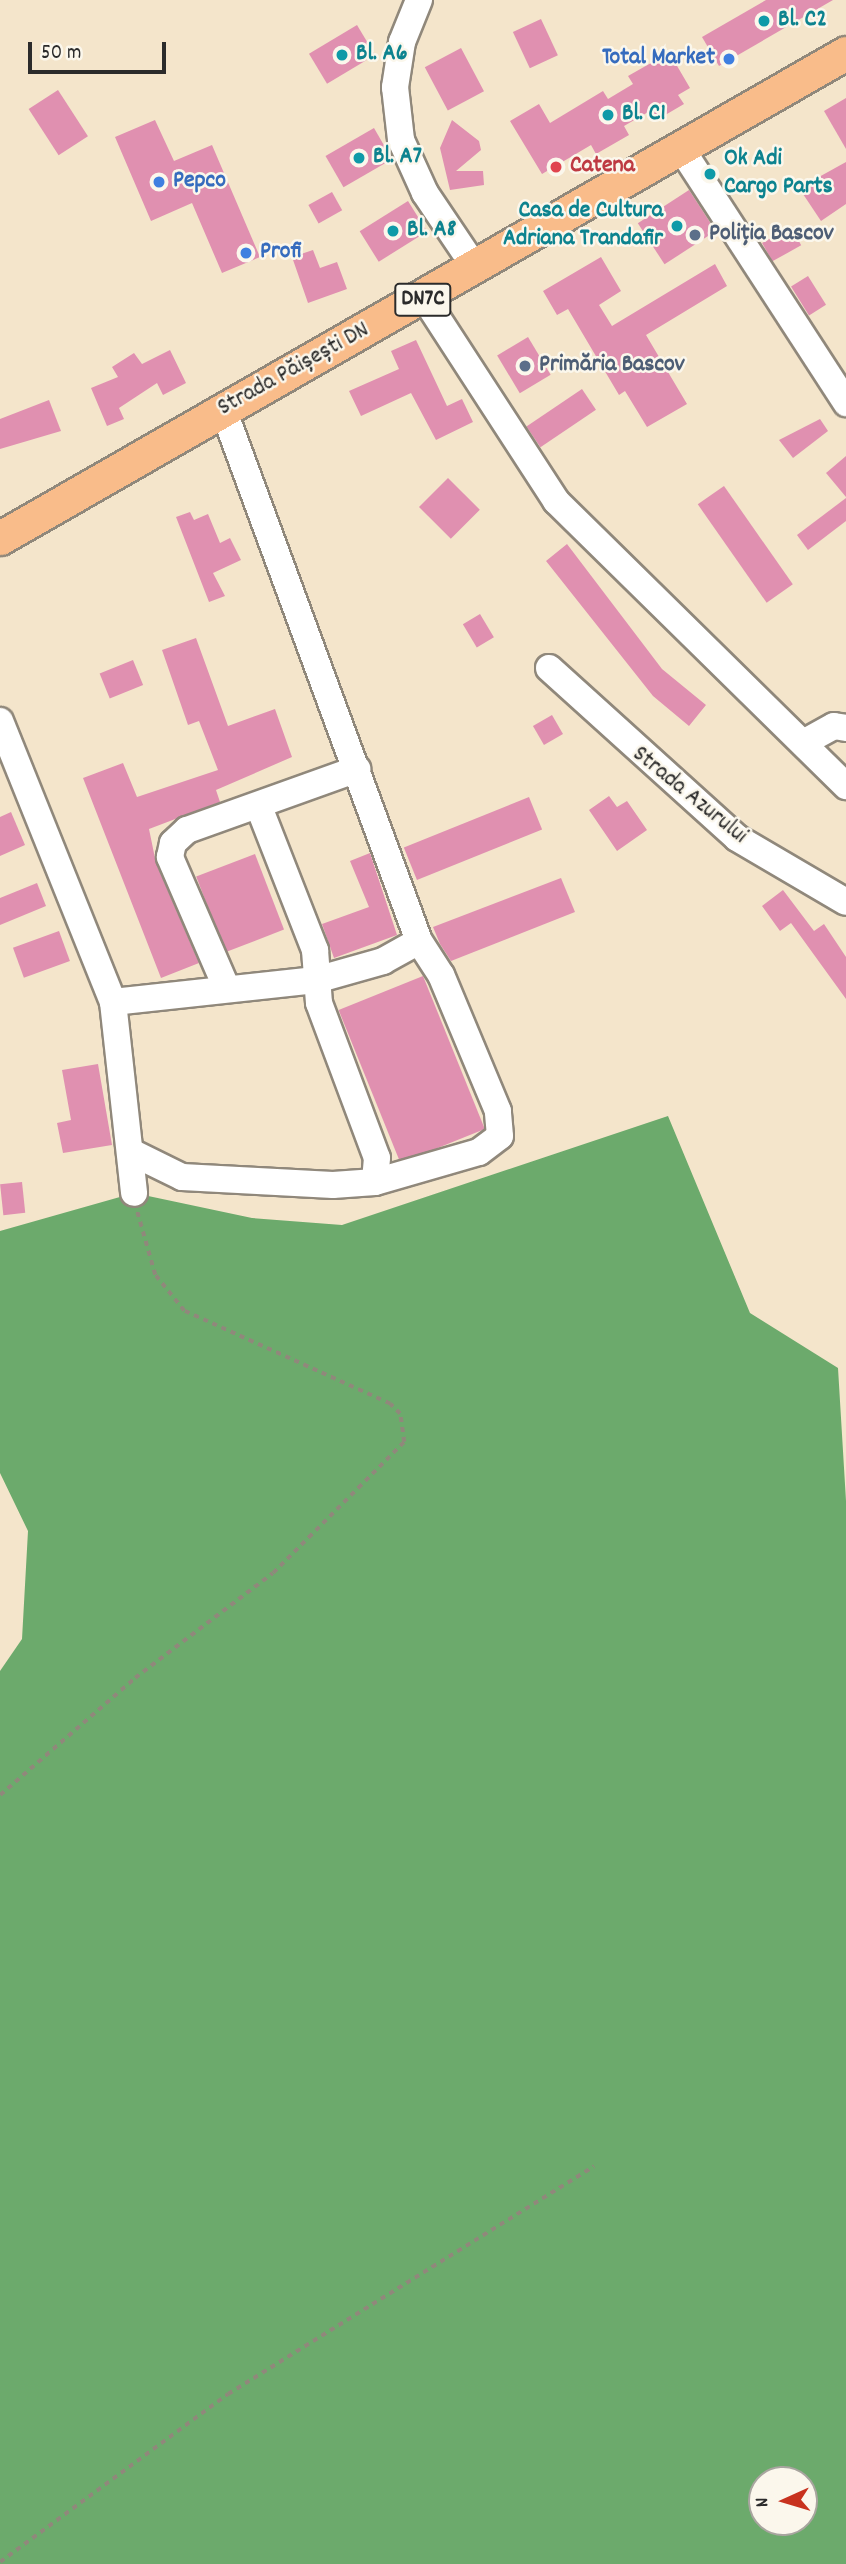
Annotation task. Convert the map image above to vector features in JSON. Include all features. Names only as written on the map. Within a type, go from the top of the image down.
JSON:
[{"type":"main road","name":"Strada Păișești DN","points":[[0,538],[223,409],[425,299],[845,52]]},
{"type":"street","points":[[419,0],[402,43],[395,87],[401,140],[425,193],[477,269]]},
{"type":"street","points":[[682,150],[846,403]]},
{"type":"street","points":[[425,299],[556,501],[846,786]]},
{"type":"street","points":[[131,1152],[182,1177],[375,1182],[479,1152],[500,1136],[498,1111],[441,975],[419,941],[223,409]]},
{"type":"street","name":"Strada Azurului","points":[[549,668],[737,838],[846,902]]},
{"type":"street","points":[[0,721],[113,1002],[134,1193]]},
{"type":"street","points":[[803,743],[834,726],[846,728]]},
{"type":"street","points":[[227,989],[170,857],[173,843],[187,830],[259,807],[357,769]]},
{"type":"street","points":[[259,807],[315,950],[316,980],[377,1158],[375,1182]]},
{"type":"street","points":[[113,1002],[316,980],[383,961],[419,941]]},
{"type":"path","points":[[0,1794],[135,1678],[273,1573],[404,1443],[400,1414],[390,1404],[184,1311],[155,1275],[134,1193]]},
{"type":"path","points":[[0,2562],[228,2394],[594,2166]]},
{"type":"green space","points":[[668,1116],[750,1313],[838,1368],[846,1501],[846,2564],[0,2564],[0,1671],[22,1639],[28,1531],[0,1473],[0,1231],[134,1193],[252,1218],[342,1225]]},
{"type":"building","name":"Bl. C2","points":[[766,0],[833,0],[719,66],[702,37]]},
{"type":"building","points":[[541,19],[558,55],[530,68],[513,32]]},
{"type":"building","name":"Bl. A6","points":[[357,25],[375,55],[327,84],[309,54]]},
{"type":"building","points":[[461,48],[484,91],[448,111],[425,67]]},
{"type":"building","name":"Bl. C1","points":[[658,59],[662,66],[673,59],[690,88],[678,95],[684,104],[655,121],[650,111],[624,126],[629,135],[596,154],[591,145],[542,174],[510,121],[539,104],[550,123],[603,91],[608,99],[633,84],[628,76]]},
{"type":"building","points":[[58,90],[88,136],[59,155],[29,109]]},
{"type":"building","points":[[846,98],[846,149],[824,111]]},
{"type":"building","points":[[155,120],[174,161],[212,145],[260,257],[222,273],[192,203],[151,221],[115,137]]},
{"type":"building","points":[[452,120],[479,141],[481,150],[456,171],[483,171],[484,185],[450,190],[440,148]]},
{"type":"building","name":"Bl. A7","points":[[374,128],[392,159],[344,187],[326,156]]},
{"type":"building","points":[[846,162],[846,204],[821,221],[799,188]]},
{"type":"building","name":"Casa de Cultura Adriana Trandafir","points":[[689,190],[716,231],[665,264],[638,223]]},
{"type":"building","points":[[332,192],[342,210],[319,223],[308,205]]},
{"type":"building","name":"Bl. A8","points":[[408,201],[427,232],[379,262],[360,231]]},
{"type":"building","points":[[791,227],[801,245],[772,261],[762,243]]},
{"type":"building","points":[[313,250],[320,268],[337,262],[347,289],[308,303],[292,257]]},
{"type":"building","points":[[601,257],[621,291],[599,305],[612,326],[715,264],[727,286],[646,335],[687,404],[647,427],[625,391],[619,395],[568,309],[557,315],[543,291]]},
{"type":"building","points":[[808,276],[826,305],[809,315],[791,287]]},
{"type":"building","name":"Primăria Bascov","points":[[528,337],[551,375],[520,393],[497,356]]},
{"type":"building","points":[[416,340],[447,406],[462,399],[473,422],[436,440],[411,393],[361,416],[349,391],[399,369],[391,351]]},
{"type":"building","points":[[170,350],[186,383],[163,395],[157,383],[119,408],[124,419],[107,426],[91,388],[118,377],[112,367],[134,353],[142,364]]},
{"type":"building","points":[[582,389],[596,410],[540,447],[526,426]]},
{"type":"building","points":[[49,400],[61,431],[0,449],[0,419]]},
{"type":"building","points":[[820,419],[828,431],[793,458],[779,440]]},
{"type":"building","points":[[846,456],[846,497],[826,473]]},
{"type":"building","points":[[448,478],[480,510],[451,539],[419,507]]},
{"type":"building","points":[[724,486],[793,584],[767,603],[698,504]]},
{"type":"building","points":[[846,498],[846,521],[808,550],[797,535]]},
{"type":"building","points":[[190,512],[194,520],[208,514],[220,543],[230,538],[241,560],[213,573],[225,596],[209,602],[176,517]]},
{"type":"building","points":[[567,544],[662,669],[706,705],[689,726],[653,696],[546,561]]},
{"type":"building","points":[[480,614],[494,637],[477,647],[463,624]]},
{"type":"building","points":[[196,638],[228,726],[275,709],[292,757],[216,790],[220,802],[149,829],[156,863],[199,963],[161,978],[83,778],[123,763],[137,797],[218,770],[199,721],[188,725],[162,650]]},
{"type":"building","points":[[133,660],[143,685],[110,699],[100,673]]},
{"type":"building","points":[[552,715],[563,734],[544,745],[533,726]]},
{"type":"building","points":[[609,796],[617,807],[627,801],[647,830],[617,851],[589,810]]},
{"type":"building","points":[[529,797],[542,829],[417,880],[404,848]]},
{"type":"building","points":[[11,812],[25,845],[0,856],[0,817]]},
{"type":"building","points":[[370,853],[397,935],[334,958],[322,924],[369,907],[350,861]]},
{"type":"building","points":[[255,854],[284,930],[225,952],[196,877]]},
{"type":"building","points":[[561,878],[575,912],[451,961],[440,944],[433,927]]},
{"type":"building","points":[[37,883],[46,906],[0,925],[0,898]]},
{"type":"building","points":[[783,890],[814,931],[824,924],[846,957],[846,999],[791,923],[780,931],[762,906]]},
{"type":"building","points":[[59,931],[70,961],[24,978],[13,948]]},
{"type":"building","points":[[423,976],[485,1129],[400,1163],[339,1010]]},
{"type":"building","points":[[98,1064],[112,1145],[63,1153],[57,1123],[71,1120],[62,1070]]},
{"type":"building","points":[[22,1182],[25,1213],[3,1215],[0,1184]]},
{"type":"place","name":"Bl. C2","points":[[764,21]]},
{"type":"place","name":"Bl. A6","points":[[342,55]]},
{"type":"place","name":"Total Market","points":[[729,59]]},
{"type":"place","name":"Bl. C1","points":[[608,115]]},
{"type":"place","name":"Bl. A7","points":[[359,158]]},
{"type":"place","name":"Catena","points":[[556,167]]},
{"type":"place","name":"Ok Adi Cargo Parts","points":[[710,174]]},
{"type":"place","name":"Pepco","points":[[159,182]]},
{"type":"place","name":"Casa de Cultura Adriana Trandafir","points":[[677,226]]},
{"type":"place","name":"Bl. A8","points":[[393,231]]},
{"type":"place","name":"Poliția Bascov","points":[[695,235]]},
{"type":"place","name":"Profi","points":[[246,253]]},
{"type":"place","name":"Primăria Bascov","points":[[525,366]]}]
